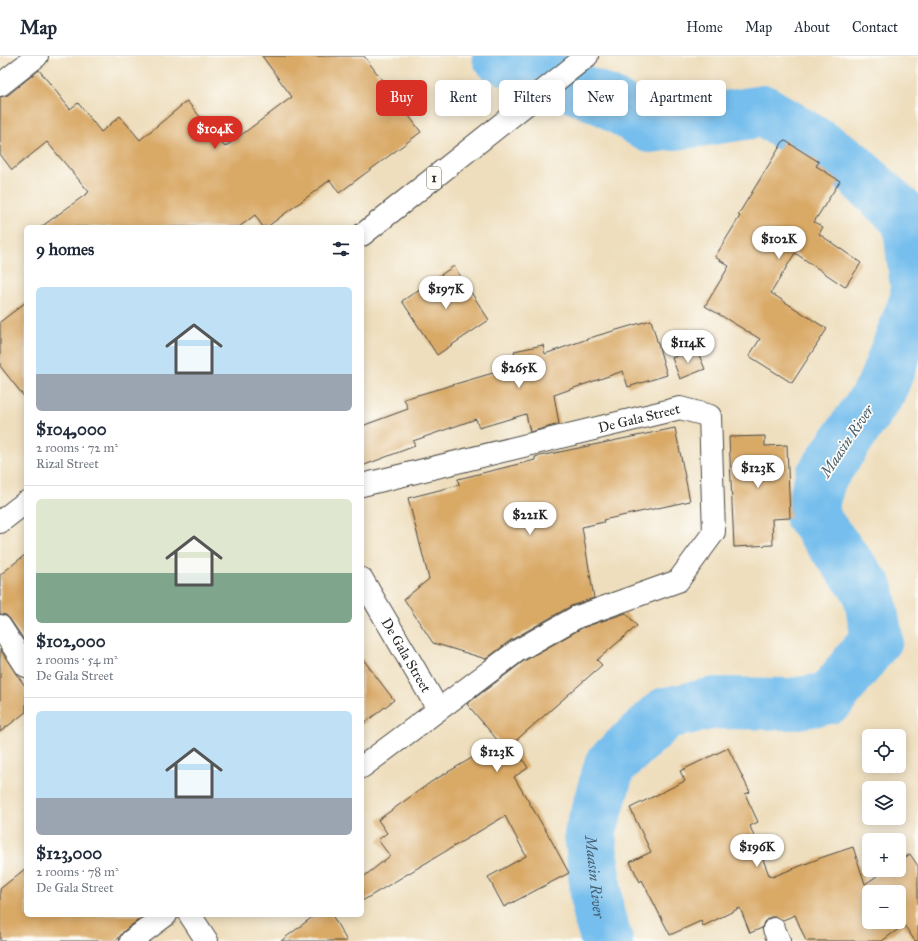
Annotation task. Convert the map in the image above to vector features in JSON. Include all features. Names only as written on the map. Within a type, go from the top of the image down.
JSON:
[{"type":"street","points":[[0,85],[37,56]]},
{"type":"street","name":"1","points":[[364,233],[587,56]]},
{"type":"street","name":"De Gala Street","points":[[364,485],[680,408],[710,416],[714,532],[678,581],[577,616],[517,651],[364,765]]},
{"type":"street","points":[[0,522],[24,504]]},
{"type":"street","name":"De Gala Street","points":[[364,582],[438,709]]},
{"type":"street","points":[[0,626],[24,663]]},
{"type":"street","points":[[131,941],[163,917]]},
{"type":"street","points":[[191,917],[208,941]]},
{"type":"building","points":[[262,56],[364,56],[382,80],[376,80],[376,116],[409,116],[421,132],[339,193],[330,180],[270,225],[262,225],[255,215],[242,225],[44,225],[89,192],[47,142],[12,170],[0,154],[0,97],[8,95],[39,70],[70,109],[78,103],[101,132],[120,116],[140,140],[187,101],[225,147],[292,97]]},
{"type":"building","points":[[784,140],[819,162],[816,166],[840,181],[814,222],[823,227],[819,234],[861,263],[845,287],[795,253],[771,293],[827,329],[792,383],[749,356],[760,339],[705,306],[729,266],[715,257],[740,216],[738,215]]},
{"type":"building","points":[[454,266],[489,320],[437,355],[402,301]]},
{"type":"building","points":[[24,304],[24,396],[0,366],[0,322]]},
{"type":"building","points":[[651,320],[667,375],[628,387],[623,371],[554,395],[559,424],[530,432],[526,414],[479,428],[476,419],[413,441],[415,446],[364,465],[364,425],[408,409],[404,399],[517,366],[514,351],[543,345],[545,354],[596,336]]},
{"type":"building","points":[[696,348],[705,369],[680,379],[672,358]]},
{"type":"building","points":[[675,428],[690,501],[603,520],[604,522],[582,527],[594,598],[571,606],[511,640],[486,659],[433,643],[404,599],[429,579],[408,498],[459,485],[458,479],[535,460],[535,457]]},
{"type":"building","points":[[765,436],[765,446],[787,445],[790,518],[772,519],[773,545],[734,547],[729,437]]},
{"type":"building","points":[[24,556],[24,640],[10,619],[6,615],[0,614],[0,575]]},
{"type":"building","points":[[626,613],[637,626],[597,660],[602,665],[513,743],[528,768],[514,777],[569,873],[504,907],[488,877],[526,856],[505,816],[364,900],[364,876],[390,856],[378,840],[387,833],[378,820],[431,782],[499,742],[467,704],[524,661],[582,628]]},
{"type":"building","points":[[0,649],[24,684],[24,714],[0,732]]},
{"type":"building","points":[[364,661],[394,700],[364,723]]},
{"type":"building","points":[[728,748],[750,792],[745,794],[758,822],[750,826],[769,875],[772,877],[853,847],[865,884],[876,877],[906,877],[906,857],[910,854],[918,866],[918,941],[915,941],[906,928],[906,885],[862,885],[862,929],[898,929],[882,941],[806,941],[795,915],[783,920],[776,917],[770,917],[764,922],[762,928],[750,933],[740,908],[703,926],[701,921],[670,935],[642,880],[640,882],[630,862],[651,852],[630,808],[685,781],[680,771]]},
{"type":"building","points":[[24,870],[24,917],[142,917],[124,931],[116,941],[0,941],[0,889]]},
{"type":"building","points":[[312,917],[333,917],[347,941],[281,941]]},
{"type":"waterway","name":"Maasin River","points":[[498,56],[609,102],[650,127],[764,111],[845,161],[908,220],[917,296],[881,390],[821,477],[810,514],[868,590],[877,638],[830,698],[792,704],[715,703],[666,713],[610,765],[590,834],[598,913],[607,941]]}]
